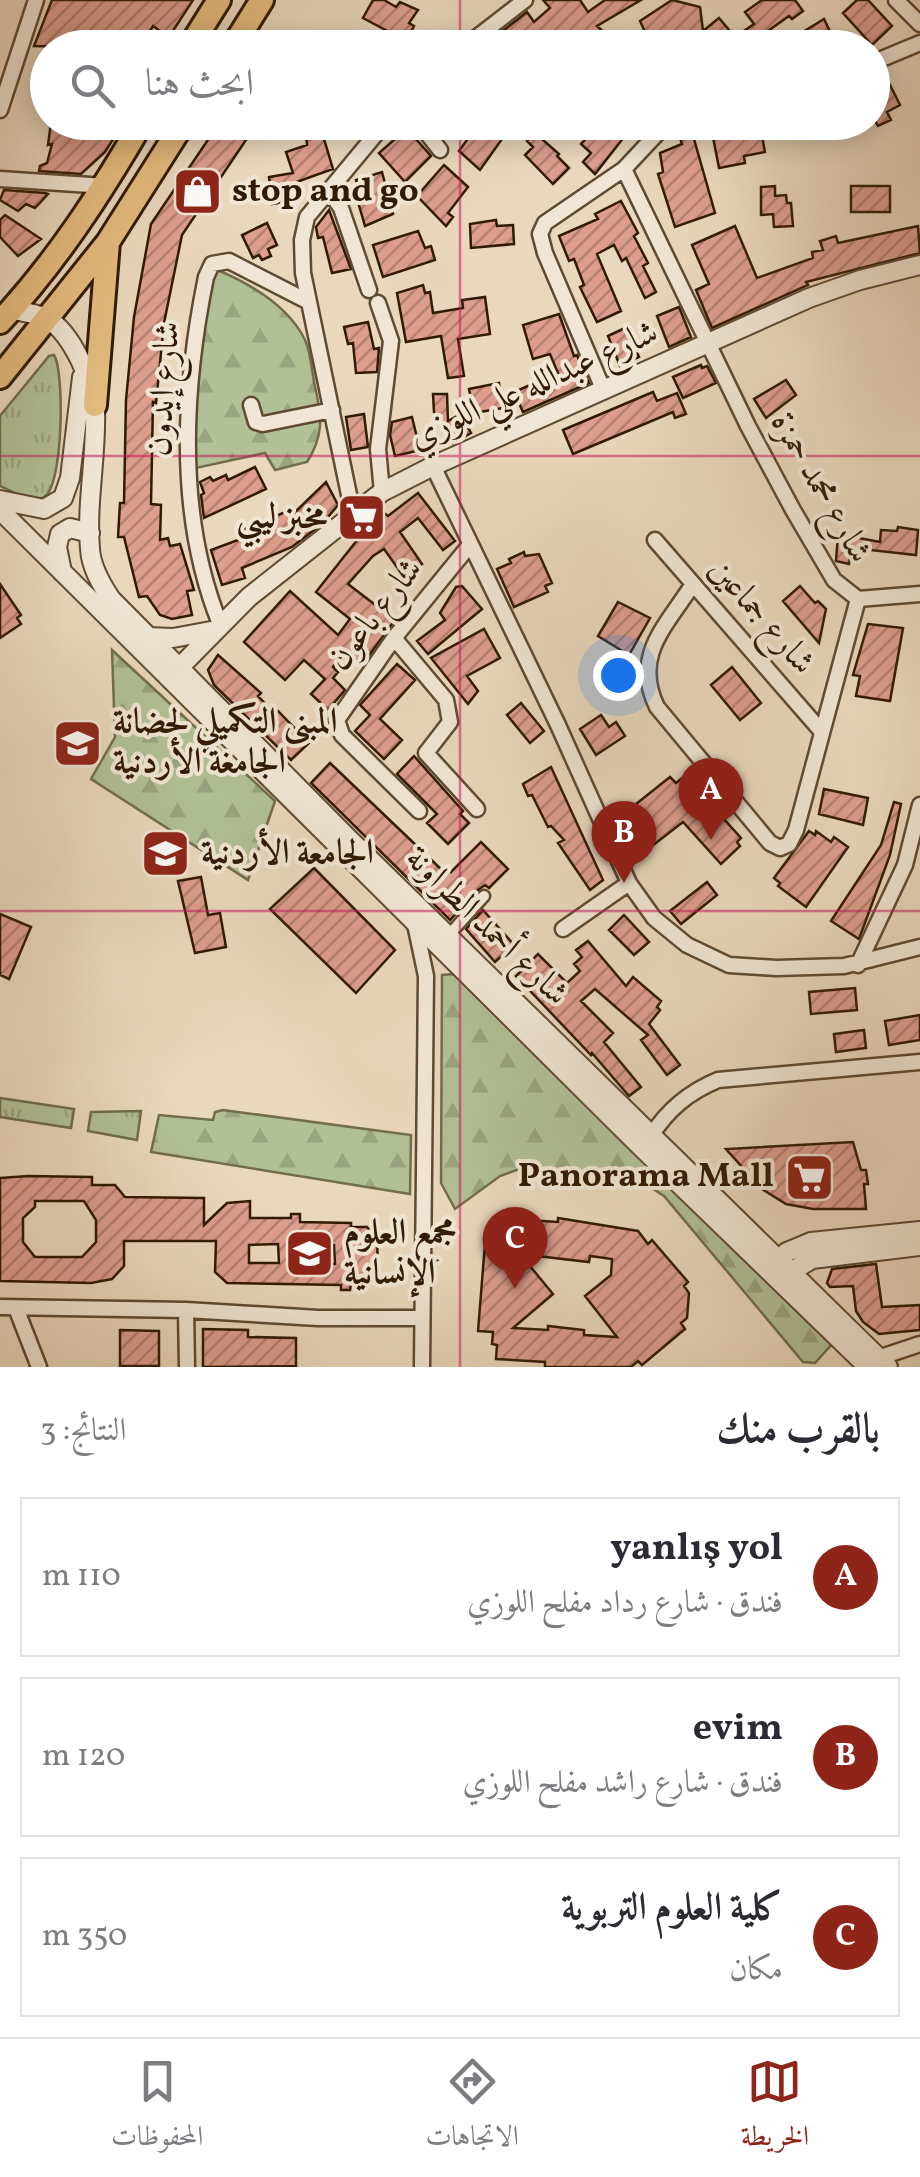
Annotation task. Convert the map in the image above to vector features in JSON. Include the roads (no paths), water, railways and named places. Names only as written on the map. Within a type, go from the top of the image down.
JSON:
[{"type":"main road","points":[[200,30],[219,0]]},
{"type":"main road","points":[[243,30],[262,0]]},
{"type":"main road","points":[[6,316],[48,266],[105,186],[132,140]]},
{"type":"main road","points":[[0,377],[108,242],[173,140]]},
{"type":"main road","points":[[95,405],[108,242]]},
{"type":"main road","points":[[48,266],[64,278],[79,280]]},
{"type":"street","points":[[0,110],[36,0]]},
{"type":"street","points":[[486,30],[525,0]]},
{"type":"street","points":[[896,0],[920,24]]},
{"type":"street","points":[[890,56],[920,44]]},
{"type":"street","points":[[353,514],[303,273],[303,231],[310,212],[371,140]]},
{"type":"street","points":[[432,140],[440,150]]},
{"type":"street","points":[[604,392],[540,234],[545,223],[624,169],[651,140]]},
{"type":"street","name":"شارع محمد حمزة","points":[[624,169],[748,426],[834,580],[858,598],[920,594]]},
{"type":"street","points":[[0,180],[105,186]]},
{"type":"street","points":[[329,190],[344,215],[392,342],[378,448],[382,492]]},
{"type":"street","name":"شارع إيدون","points":[[216,628],[198,550],[187,448],[206,276],[212,264],[229,260],[309,302]]},
{"type":"street","name":"شارع عبدالله علي اللوزي","points":[[174,674],[216,628],[277,572],[382,492],[819,294],[920,266]]},
{"type":"street","points":[[6,316],[48,319]]},
{"type":"street","name":"شارع أحمد الطراونة","points":[[48,319],[68,338],[95,405],[90,550],[102,586],[174,674],[415,923],[447,944],[636,1142],[779,1269],[878,1364]]},
{"type":"street","points":[[0,500],[44,508],[63,498],[70,478],[83,369]]},
{"type":"street","points":[[251,405],[256,422],[263,424],[332,410]]},
{"type":"street","points":[[433,466],[629,883],[670,933],[707,957],[729,965],[776,968],[858,964],[920,947]]},
{"type":"street","name":"شارع أحمد الطراونة","points":[[0,510],[750,1232],[779,1269],[808,1288],[878,1364]]},
{"type":"street","points":[[62,572],[57,547],[60,534],[70,528],[90,534]]},
{"type":"street","name":"شارع جماعين","points":[[655,540],[822,732]]},
{"type":"street","name":"شارع باعون","points":[[419,811],[336,725],[339,714],[394,638],[469,546]]},
{"type":"street","points":[[693,584],[650,652],[650,692],[657,707],[776,847],[786,846],[796,830],[858,598]]},
{"type":"street","points":[[147,638],[172,638],[216,628]]},
{"type":"street","points":[[394,638],[448,704],[450,722],[426,753],[477,809]]},
{"type":"street","points":[[858,964],[905,865],[920,806]]},
{"type":"street","points":[[563,929],[629,883]]},
{"type":"street","points":[[426,976],[484,896]]},
{"type":"street","points":[[415,923],[426,976],[422,1367]]},
{"type":"street","points":[[650,1136],[679,1102],[697,1088],[718,1080],[920,1062]]},
{"type":"street","points":[[779,1269],[805,1261],[816,1250],[920,1231]]},
{"type":"street","points":[[750,1232],[780,1244],[816,1250],[920,1246]]},
{"type":"street","points":[[808,1288],[816,1250]]},
{"type":"street","points":[[0,1308],[421,1318]]},
{"type":"street","points":[[16,1308],[38,1367]]},
{"type":"street","points":[[186,1310],[187,1367]]},
{"type":"street","points":[[878,1364],[920,1344]]},
{"type":"place","name":"stop and go","points":[[197,192]]},
{"type":"place","name":"مخبز ليبي","points":[[362,518]]},
{"type":"place","name":"المبنى التكميلي لحضانة الجامغة الأردنية","points":[[78,743]]},
{"type":"place","name":"yanlış yol","points":[[711,840]]},
{"type":"place","name":"الجامعة الأردنية","points":[[166,854]]},
{"type":"place","name":"evim","points":[[624,883]]},
{"type":"place","name":"Panorama Mall","points":[[809,1177]]},
{"type":"place","name":"مجمع العلوم الإنسانية","points":[[309,1254]]},
{"type":"place","name":"كلية العلوم التربوية","points":[[515,1289]]}]
